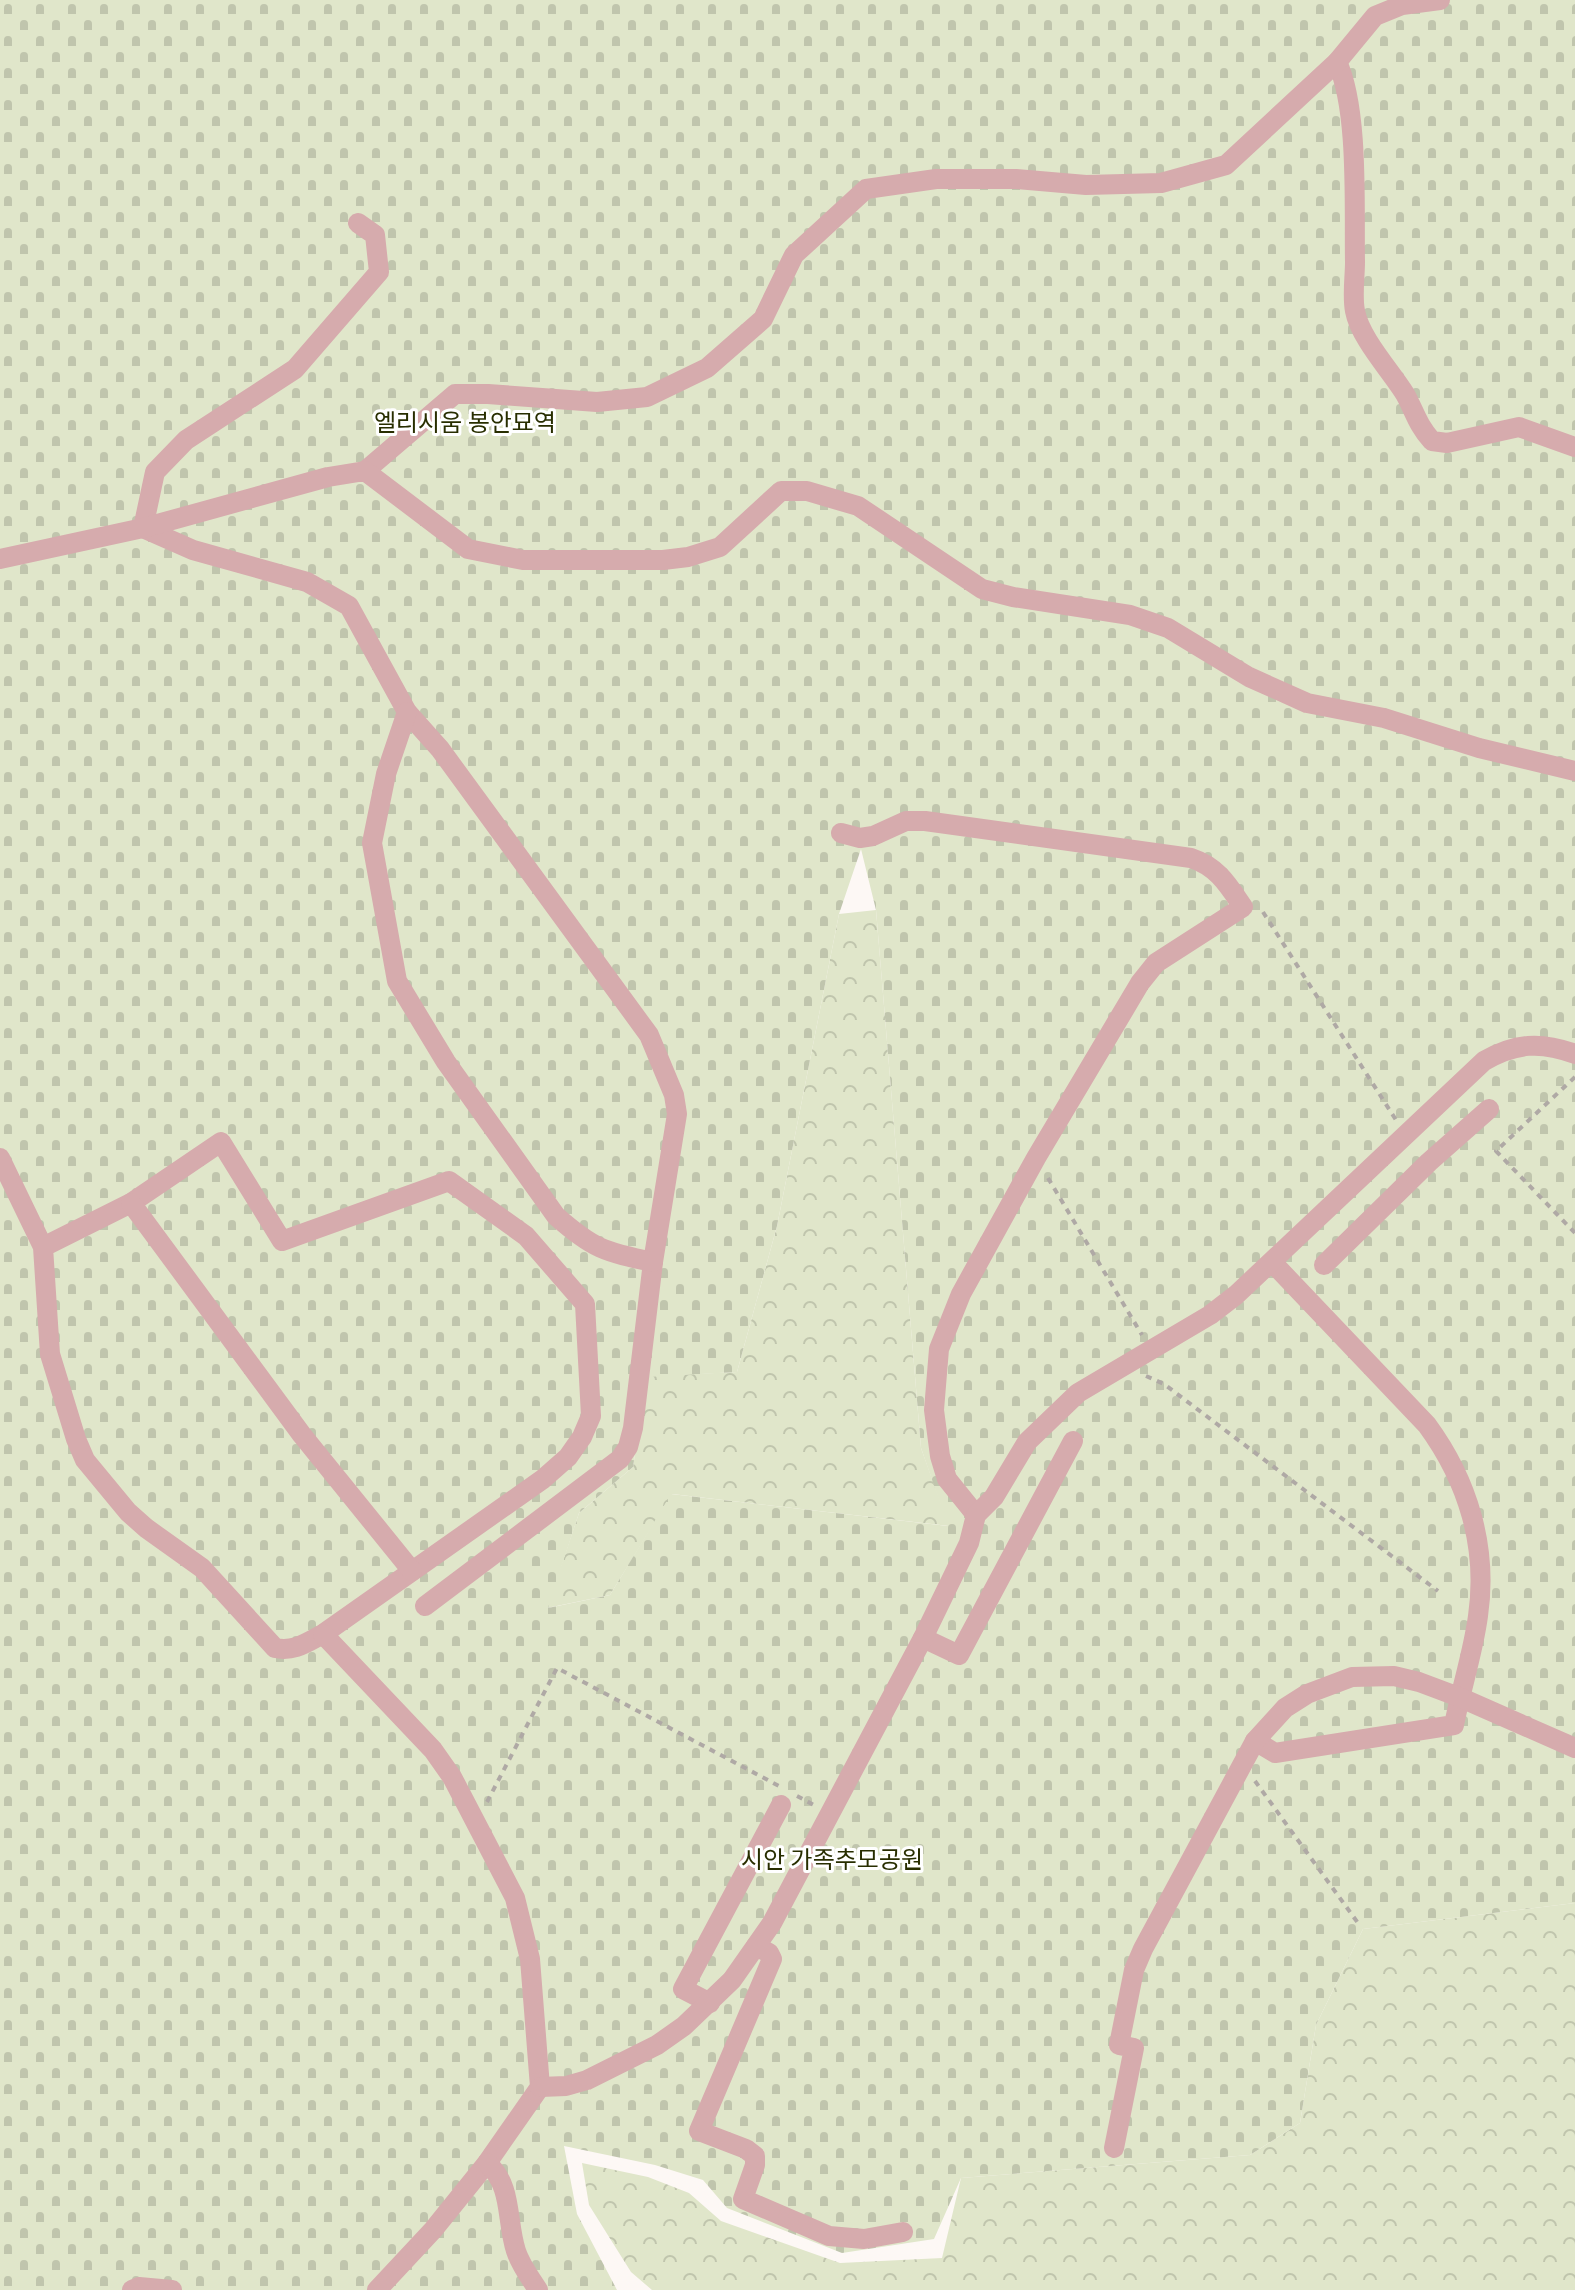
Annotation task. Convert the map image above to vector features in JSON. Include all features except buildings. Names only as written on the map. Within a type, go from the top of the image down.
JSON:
[{"type":"lane","points":[[0,559],[143,528],[328,477],[365,471],[455,394],[597,402],[647,397],[707,368],[763,319],[794,255],[866,189],[936,179],[1016,179],[1086,185],[1161,183],[1226,165],[1337,62],[1375,16],[1402,5],[1440,0]]},
{"type":"lane","points":[[1337,62],[1344,77],[1349,103],[1355,312],[1375,353],[1406,396],[1418,425],[1432,441],[1447,443],[1519,427],[1575,447]]},
{"type":"lane","points":[[143,528],[155,472],[186,440],[295,369],[379,272],[375,235],[358,223]]},
{"type":"lane","points":[[365,471],[468,549],[523,560],[663,560],[688,557],[720,547],[781,491],[807,491],[858,506],[982,589],[1013,597],[1130,615],[1168,628],[1249,677],[1307,703],[1384,718],[1479,748],[1575,771]]},
{"type":"lane","points":[[143,528],[193,550],[307,582],[349,606],[407,712],[440,749],[649,1035],[674,1095],[677,1114],[628,1447],[620,1459],[425,1606]]},
{"type":"lane","points":[[407,712],[386,774],[372,843],[397,981],[446,1062],[556,1216],[583,1239],[608,1253],[653,1262]]},
{"type":"lane","points":[[841,833],[860,838],[873,836],[906,821],[925,821],[1191,858],[1207,863],[1219,873],[1243,907],[1156,963],[1140,983],[1036,1158],[949,1319],[939,1349],[934,1410],[940,1456],[947,1479],[976,1515]]},
{"type":"lane","points":[[540,2087],[566,2086],[587,2080],[657,2045],[710,2003],[732,1980],[772,1923],[923,1638],[969,1543],[976,1515],[994,1497],[1027,1442],[1078,1393],[1210,1315],[1272,1262],[1484,1061],[1513,1047],[1575,1036]]},
{"type":"lane","points":[[1529,1044],[1575,1054]]},
{"type":"lane","points":[[1324,1265],[1429,1162],[1489,1109]]},
{"type":"lane","points":[[1406,1136],[1429,1162]]},
{"type":"lane","points":[[0,1158],[43,1247],[50,1354],[85,1460],[128,1512],[202,1568],[275,1648],[298,1648],[323,1634],[543,1479],[568,1457],[582,1437],[591,1416],[585,1304],[526,1236],[449,1181],[282,1241],[221,1142],[131,1203],[43,1247]]},
{"type":"lane","points":[[131,1203],[302,1435],[412,1571]]},
{"type":"lane","points":[[1255,1741],[1275,1753],[1454,1725],[1481,1593],[1477,1538],[1470,1506],[1457,1473],[1427,1425],[1272,1262]]},
{"type":"lane","points":[[923,1638],[959,1655],[1073,1441]]},
{"type":"lane","points":[[323,1634],[433,1750],[452,1777],[515,1898],[530,1959],[540,2087],[487,2163],[433,2230],[377,2290]]},
{"type":"lane","points":[[1114,2148],[1134,2048],[1119,2045],[1134,1970],[1242,1762],[1255,1741],[1285,1708],[1307,1694],[1352,1677],[1394,1676],[1459,1697],[1575,1748]]},
{"type":"lane","points":[[710,2003],[683,1989],[781,1805]]},
{"type":"lane","points":[[756,1946],[769,1953],[772,1959],[699,2131],[746,2149],[755,2156],[755,2165],[743,2199],[829,2236],[864,2239],[903,2232]]},
{"type":"lane","points":[[487,2163],[504,2184],[517,2254],[538,2290]]},
{"type":"lane","points":[[132,2290],[139,2287],[172,2290]]},
{"type":"path","points":[[1243,907],[1255,900],[1406,1136]]},
{"type":"path","points":[[1575,1077],[1496,1151],[1575,1233]]},
{"type":"path","points":[[1036,1158],[1150,1349]]},
{"type":"path","points":[[1121,1365],[1164,1384],[1438,1591]]},
{"type":"path","points":[[476,1822],[557,1668],[830,1813]]},
{"type":"path","points":[[1242,1762],[1358,1923]]},
{"type":"green space","points":[[0,0],[1575,0],[1575,1903],[1363,1929],[1316,2025],[1300,2123],[1250,2155],[961,2178],[934,2239],[842,2253],[727,2208],[703,2180],[655,2165],[564,2146],[577,2214],[617,2290],[0,2290]],"holes":[[[861,849],[876,910],[921,1448],[948,1526],[671,1494],[610,1595],[548,1608],[579,1513],[633,1467],[647,1377],[737,1372],[777,1226],[839,914]]]},
{"type":"green space","points":[[876,910],[921,1448],[949,1526],[672,1494],[610,1595],[547,1608],[579,1513],[633,1467],[647,1376],[737,1372],[777,1226],[839,914]]},
{"type":"green space","points":[[1575,1903],[1575,2290],[652,2290],[631,2272],[589,2205],[582,2163],[648,2177],[689,2193],[721,2221],[840,2263],[942,2258],[961,2178],[1250,2155],[1300,2123],[1316,2025],[1363,1929]]},
{"type":"park label","name":"엘리시움 봉안묘역","points":[[465,422]]},
{"type":"park label","name":"시안 가족추모공원","points":[[832,1859]]}]
